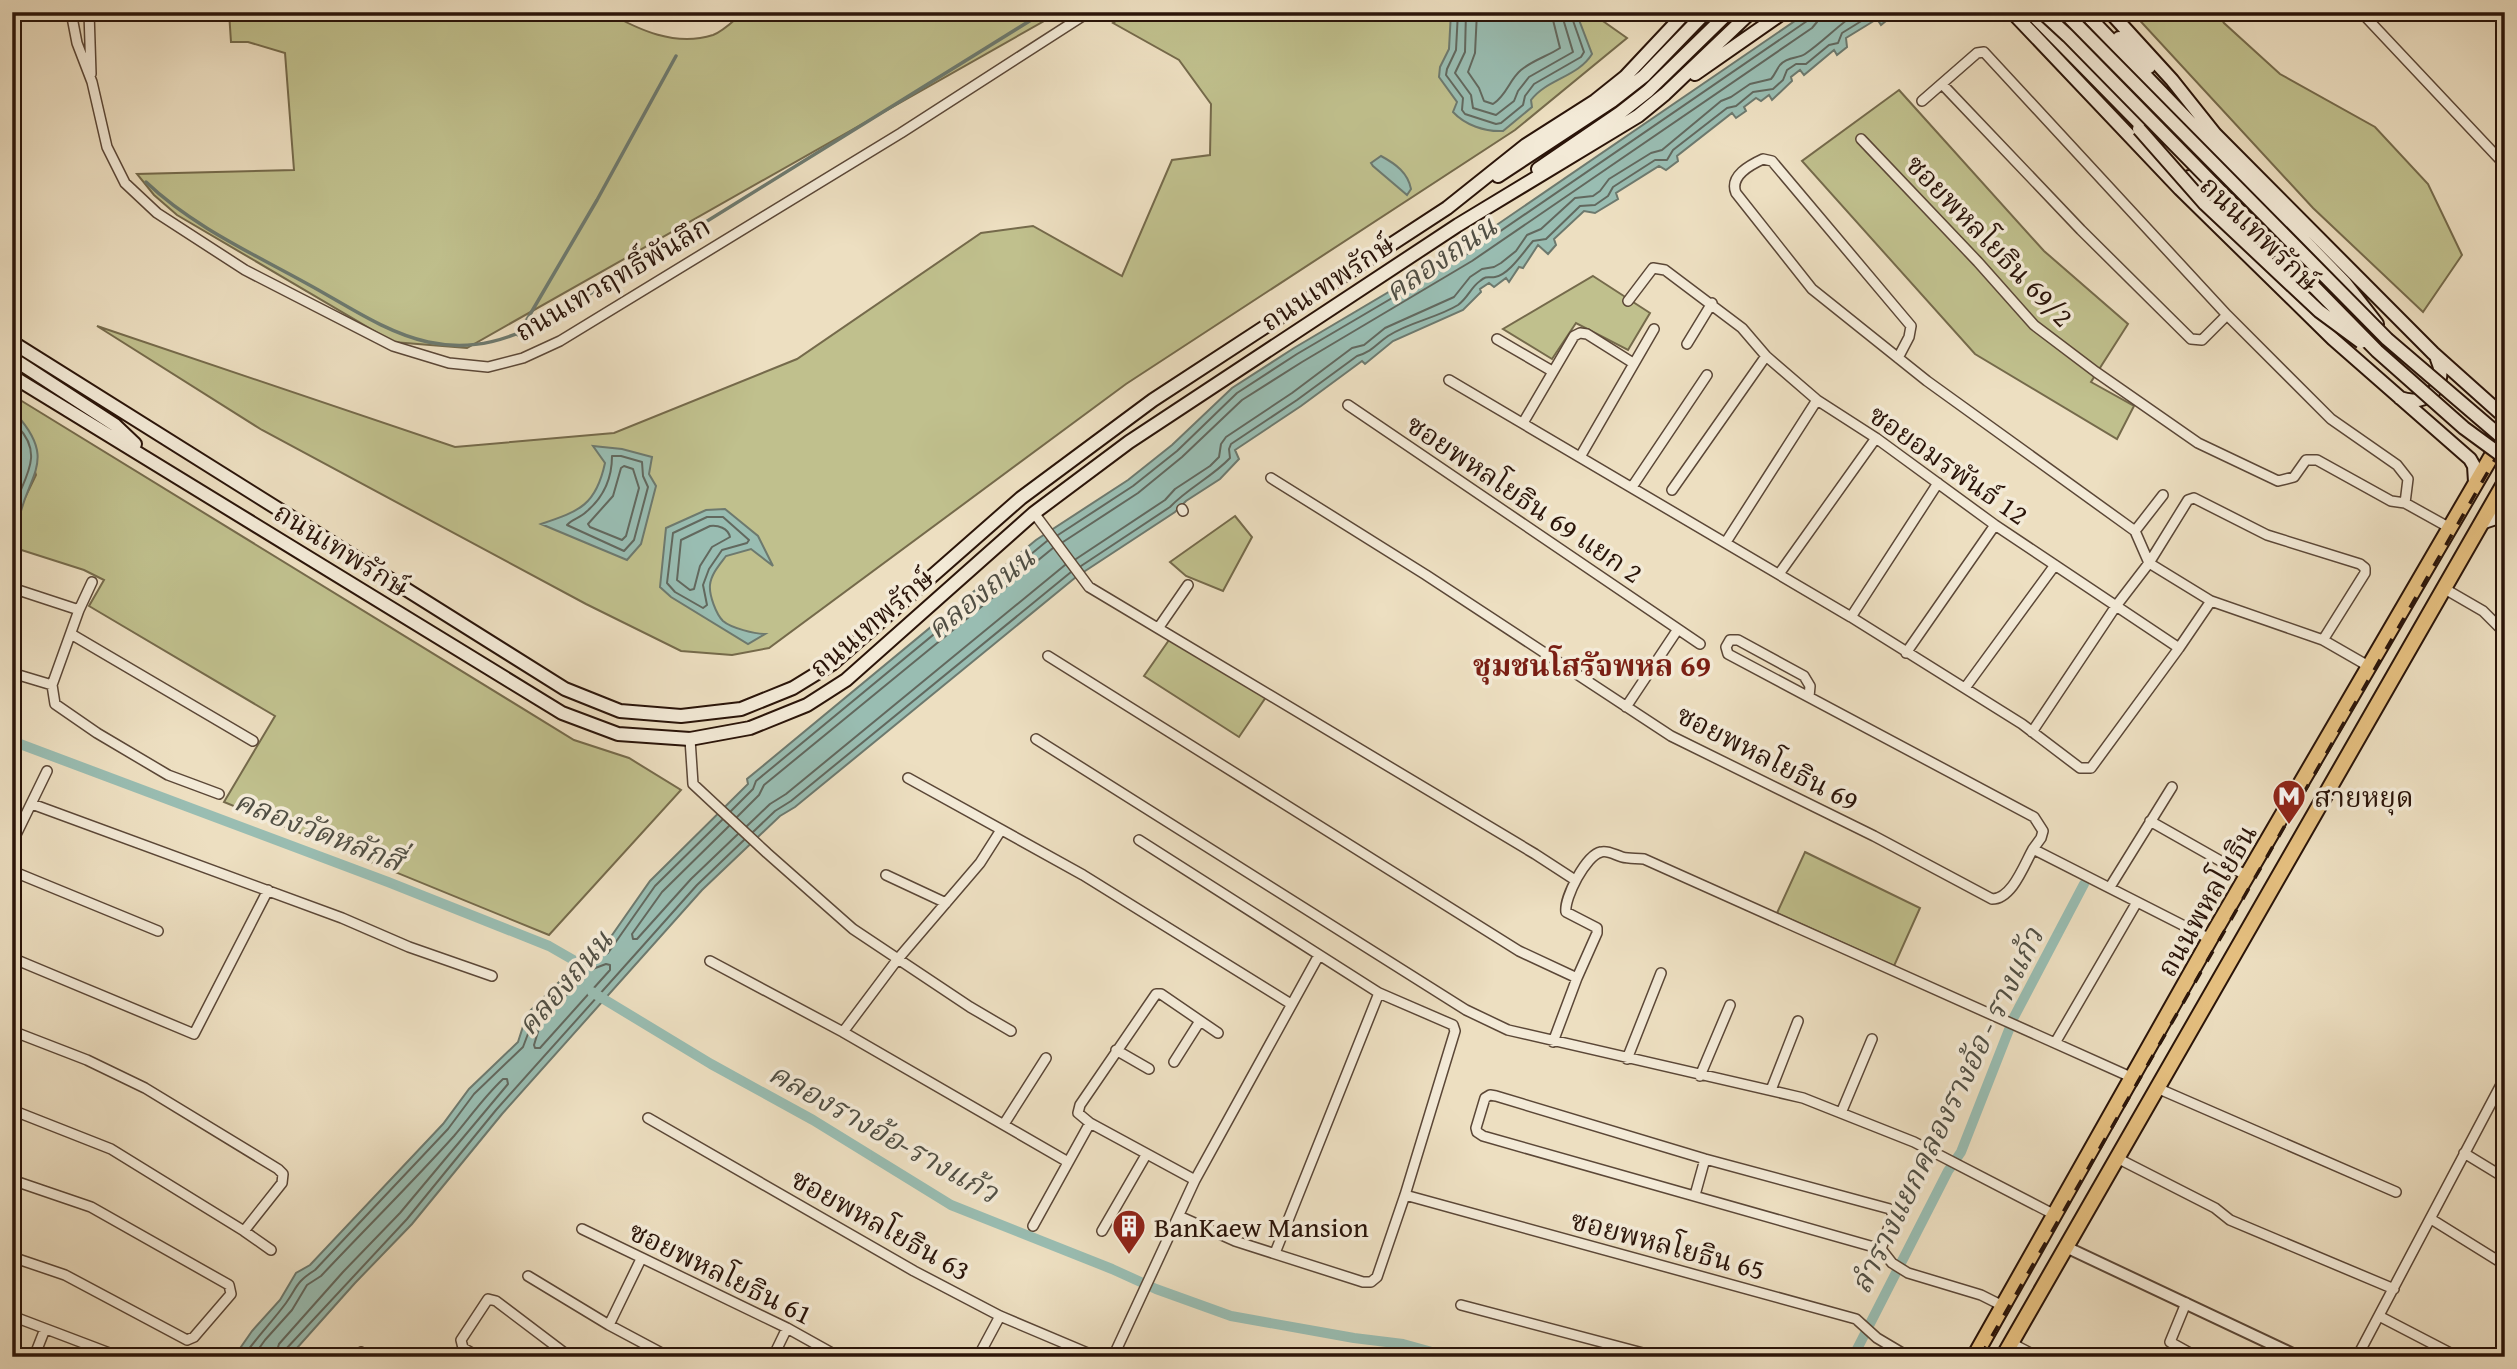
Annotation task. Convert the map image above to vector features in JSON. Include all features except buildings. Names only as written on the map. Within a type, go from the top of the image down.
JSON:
[{"type":"main road","name":"ถนนเทพรักษ์","points":[[1447,208],[1526,145],[1595,101],[1625,77],[1686,12]]},
{"type":"main road","name":"ถนนเทพรักษ์","points":[[12,342],[565,689],[620,711],[681,716],[741,709],[793,688],[832,664],[1021,498],[1153,400],[1612,101],[1644,76],[1706,12]]},
{"type":"main road","name":"ถนนเทพรักษ์","points":[[12,376],[562,713],[618,734],[690,739],[750,728],[807,705],[836,686],[1034,513],[1129,442],[1458,225],[1620,113],[1648,91],[1729,12]]},
{"type":"main road","name":"ถนนเทพรักษ์","points":[[1458,225],[1609,135],[1665,94],[1751,12]]},
{"type":"main road","points":[[1665,94],[1784,12]]},
{"type":"main road","name":"ถนนเทพรักษ์","points":[[2012,12],[2180,189],[2333,339],[2470,459],[2474,466],[2475,482]]},
{"type":"main road","name":"ถนนเทพรักษ์","points":[[2064,12],[2387,339],[2505,440]]},
{"type":"main road","name":"ถนนเทพรักษ์","points":[[2110,12],[2172,80],[2215,134],[2433,353],[2499,412],[2505,414]]},
{"type":"main road","name":"ถนนเทพรักษ์","points":[[2035,13],[2068,36],[2377,351],[2464,428],[2505,458]]},
{"type":"main road","points":[[2035,13],[2090,80],[2205,204],[2319,311],[2347,333],[2377,351]]},
{"type":"main road","points":[[2035,13],[2274,263],[2333,339]]},
{"type":"main road","points":[[2086,14],[2345,283],[2387,339]]},
{"type":"main road","points":[[2086,14],[2117,36],[2215,134]]},
{"type":"main road","points":[[2393,392],[2403,399],[2414,401],[2432,394],[2440,382],[2441,373],[2440,364],[2433,353]]},
{"type":"main road","points":[[12,358],[115,425],[154,462]]},
{"type":"main road","name":"ถนนพหลโยธิน","points":[[1974,1357],[2210,939],[2505,433]]},
{"type":"main road","name":"ถนนพหลโยธิน","points":[[2003,1357],[2505,482]]},
{"type":"main road","points":[[2481,523],[2505,515]]},
{"type":"main road","points":[[2053,1220],[2069,1242]]},
{"type":"street","name":"ถนนเทวฤทธิ์พันลึก","points":[[71,12],[77,43],[92,82],[107,147],[125,183],[157,213],[245,270],[393,346],[449,363],[488,366],[523,358],[571,334],[901,133],[1089,12]]},
{"type":"street","name":"ถนนเทวฤทธิ์พันลึก","points":[[89,12],[92,82]]},
{"type":"street","points":[[2361,12],[2505,165]]},
{"type":"street","points":[[1922,101],[1977,53],[1984,52],[2227,315],[2331,419],[2397,465],[2408,479],[2405,503]]},
{"type":"street","points":[[1942,84],[2081,230],[2191,339],[2197,341],[2207,336],[2227,315]]},
{"type":"street","name":"ซอยพหลโยธิน 69/2","points":[[1861,139],[2034,325],[2198,443],[2278,481],[2294,477],[2306,460],[2317,460],[2391,501],[2405,503],[2450,528]]},
{"type":"street","points":[[1898,358],[1909,337],[1911,326],[1772,161],[1763,159],[1745,169],[1735,180],[1733,186],[1736,193],[1812,289],[1898,358],[2135,531],[2149,563],[2211,601],[2323,640],[2370,667]]},
{"type":"street","name":"ซอยอมรพันธ์ 12","points":[[1628,300],[1653,268],[1659,268],[1712,303],[1742,327],[1766,356],[1817,400],[1875,438],[1995,525],[2179,648]]},
{"type":"street","points":[[1687,344],[1712,303]]},
{"type":"street","points":[[1580,457],[1654,329]]},
{"type":"street","points":[[1524,423],[1574,336],[1587,334],[1633,363]]},
{"type":"street","points":[[1497,339],[1552,371]]},
{"type":"street","points":[[1672,490],[1766,356]]},
{"type":"street","points":[[1632,488],[1707,375]]},
{"type":"street","points":[[1449,380],[1851,617],[2032,732],[2080,768],[2091,768],[2211,601]]},
{"type":"street","points":[[1726,542],[1817,400]]},
{"type":"street","name":"ซอยพหลโยธิน 69 แยก 2","points":[[1348,405],[1700,644]]},
{"type":"street","points":[[1779,575],[1875,438]]},
{"type":"street","name":"ซอยพหลโยธิน 69","points":[[1271,478],[1426,575],[1671,736],[1874,836],[1992,898],[2000,899],[2007,894],[2033,849]]},
{"type":"street","points":[[1851,617],[1938,483]]},
{"type":"street","points":[[2135,531],[2163,495]]},
{"type":"street","points":[[2032,732],[2116,606],[2149,563],[2188,499],[2194,498],[2267,535],[2360,564],[2365,568],[2365,573],[2323,640]]},
{"type":"street","points":[[1034,513],[1089,587],[1575,880]]},
{"type":"street","points":[[1906,653],[1995,525]]},
{"type":"street","points":[[1965,688],[2055,565]]},
{"type":"street","points":[[92,582],[52,685],[57,707],[168,775],[219,794]]},
{"type":"street","points":[[1159,627],[1188,585]]},
{"type":"street","points":[[12,588],[79,610]]},
{"type":"street","points":[[2445,589],[2483,611],[2505,633]]},
{"type":"street","points":[[1626,707],[1678,629]]},
{"type":"street","points":[[71,634],[253,741]]},
{"type":"street","points":[[1809,697],[1810,685],[1804,676],[1738,640],[1730,640],[1726,648],[1728,654],[2034,817],[2043,831],[2033,849],[2210,939]]},
{"type":"street","points":[[1048,656],[1519,951],[1577,978]]},
{"type":"street","points":[[12,673],[52,685]]},
{"type":"street","points":[[2505,707],[2502,722],[2505,735]]},
{"type":"street","points":[[690,739],[693,784],[767,853],[853,929],[897,960],[1011,1031]]},
{"type":"street","points":[[1036,739],[1465,1010],[1508,1030],[1553,1042],[1803,1098],[1914,1142],[2053,1220]]},
{"type":"street","points":[[12,843],[47,771]]},
{"type":"street","points":[[908,778],[1093,881],[1291,1004]]},
{"type":"street","points":[[2110,887],[2172,787]]},
{"type":"street","points":[[32,804],[268,890],[409,947],[492,976]]},
{"type":"street","points":[[2150,821],[2247,876]]},
{"type":"street","points":[[843,1031],[897,960],[980,863],[1002,830]]},
{"type":"street","points":[[1139,840],[1379,993],[1453,1025],[1455,1031],[1405,1195],[1377,1277],[1371,1282],[1363,1282],[1235,1241],[1179,1216]]},
{"type":"street","points":[[1553,1042],[1597,933],[1597,928],[1592,924],[1566,912],[1566,905],[1575,880],[1599,852],[1644,859],[2133,1078]]},
{"type":"street","points":[[12,871],[158,931]]},
{"type":"street","points":[[887,875],[946,903]]},
{"type":"street","points":[[12,958],[194,1034],[268,890]]},
{"type":"street","points":[[2055,1043],[2137,902]]},
{"type":"street","points":[[1113,1357],[1195,1180],[1319,955]]},
{"type":"street","points":[[710,961],[843,1031],[1068,1162]]},
{"type":"street","points":[[1627,1059],[1661,973]]},
{"type":"street","points":[[1275,1253],[1379,993]]},
{"type":"street","points":[[1195,1180],[1090,1123],[1078,1113],[1080,1105],[1116,1050],[1156,994],[1161,994],[1219,1033]]},
{"type":"street","points":[[1700,1076],[1730,1005]]},
{"type":"street","points":[[1174,1062],[1199,1021]]},
{"type":"street","points":[[1771,1090],[1798,1021]]},
{"type":"street","points":[[12,1031],[87,1060],[145,1088],[278,1169],[283,1174],[282,1183],[244,1231]]},
{"type":"street","points":[[1841,1113],[1872,1038]]},
{"type":"street","points":[[1116,1050],[1149,1069]]},
{"type":"street","points":[[1004,1124],[1046,1058]]},
{"type":"street","points":[[2357,1357],[2464,1153],[2501,1092],[2505,1077]]},
{"type":"street","points":[[2157,1088],[2396,1192]]},
{"type":"street","points":[[1881,1249],[1893,1215],[1890,1209],[1705,1159],[1496,1096],[1485,1098],[1476,1128],[1483,1136],[1881,1249],[1892,1263],[1908,1273],[1981,1295],[2003,1306]]},
{"type":"street","points":[[12,1110],[111,1149],[271,1250]]},
{"type":"street","name":"ซอยพหลโยธิน 63","points":[[648,1118],[914,1271],[1000,1316],[1097,1357]]},
{"type":"street","points":[[1032,1226],[1090,1123]]},
{"type":"street","points":[[2464,1153],[2505,1178]]},
{"type":"street","points":[[1102,1231],[1146,1155]]},
{"type":"street","points":[[2117,1158],[2215,1208],[2230,1220],[2394,1289]]},
{"type":"street","points":[[1695,1195],[1705,1159]]},
{"type":"street","points":[[12,1180],[91,1207],[229,1285],[231,1294],[194,1337],[187,1340],[65,1275],[12,1257]]},
{"type":"street","name":"ซอยพหลโยธิน 65","points":[[1405,1195],[1856,1320],[1877,1338],[1909,1357]]},
{"type":"street","points":[[2431,1219],[2505,1265]]},
{"type":"street","name":"ซอยพหลโยธิน 61","points":[[582,1229],[787,1328],[839,1357]]},
{"type":"street","points":[[2069,1242],[2186,1303],[2299,1357]]},
{"type":"street","points":[[609,1325],[641,1259]]},
{"type":"street","points":[[528,1276],[668,1357]]},
{"type":"street","points":[[479,1357],[463,1348],[461,1340],[488,1299],[496,1301],[570,1357]]},
{"type":"street","points":[[2186,1303],[2170,1342],[2197,1357]]},
{"type":"street","points":[[1461,1305],[1658,1357]]},
{"type":"street","points":[[12,1316],[120,1357]]},
{"type":"street","points":[[978,1357],[1000,1316]]},
{"type":"street","points":[[2379,1316],[2458,1357]]},
{"type":"street","points":[[773,1357],[787,1328]]},
{"type":"street","points":[[34,1357],[45,1329]]},
{"type":"street","points":[[2011,1343],[2038,1357]]},
{"type":"street","points":[[84,1357],[89,1345]]},
{"type":"green space","points":[[229,12],[607,12],[658,35],[685,39],[713,35],[744,12],[1060,12],[467,348],[393,342],[177,215],[154,195],[137,174],[294,170],[285,53],[248,42],[231,42]]},
{"type":"green space","points":[[641,12],[716,12],[697,19],[678,21],[659,19]]},
{"type":"green space","points":[[1129,12],[1590,12],[1627,38],[1515,130],[1126,384],[769,648],[732,655],[681,651],[586,604],[262,430],[97,326],[455,447],[614,433],[797,359],[981,233],[1033,226],[1122,276],[1172,160],[1210,155],[1211,104],[1179,60],[1113,23]]},
{"type":"green space","points":[[2132,12],[2217,12],[2224,23],[2280,74],[2375,127],[2428,184],[2462,255],[2423,312],[2313,208]]},
{"type":"green space","points":[[1899,90],[2044,251],[2128,324],[2091,382],[2134,406],[2117,439],[1975,354],[1802,161]]},
{"type":"green space","points":[[1593,276],[1650,313],[1628,350],[1576,323],[1552,359],[1503,329]]},
{"type":"green space","points":[[12,395],[574,740],[629,758],[681,790],[549,935],[224,802],[275,716],[89,606],[104,580],[84,570],[12,547],[12,527],[18,524],[21,506],[36,475],[17,414],[12,436]]},
{"type":"green space","points":[[1235,516],[1252,537],[1223,591],[1186,576],[1170,562]]},
{"type":"green space","points":[[1169,640],[1266,697],[1239,737],[1144,676]]},
{"type":"green space","points":[[1805,852],[1920,908],[1894,966],[1777,913]]},
{"type":"water","points":[[1451,12],[1576,12],[1592,54],[1579,68],[1538,93],[1531,100],[1532,107],[1503,131],[1482,129],[1463,121],[1453,112],[1457,102],[1439,77],[1440,67],[1449,49]]},
{"type":"water","name":"คลองถนน","points":[[1808,12],[1897,12],[1881,25],[1877,19],[1846,38],[1847,47],[1837,55],[1834,50],[1804,75],[1800,70],[1772,100],[1769,95],[1761,101],[1756,98],[1744,107],[1746,111],[1736,118],[1732,113],[1677,156],[1678,161],[1666,170],[1659,166],[1616,193],[1618,199],[1595,213],[1584,211],[1554,239],[1556,245],[1548,254],[1538,245],[1523,268],[1519,267],[1509,282],[1506,278],[1494,287],[1489,283],[1480,289],[1481,292],[1463,310],[1393,341],[1365,364],[1362,361],[1235,450],[1239,459],[1220,479],[1076,577],[795,807],[780,816],[702,890],[502,1114],[412,1224],[289,1357],[234,1357],[252,1331],[280,1300],[296,1273],[310,1265],[443,1124],[469,1089],[518,1042],[527,1014],[581,956],[603,948],[650,881],[748,784],[747,779],[1036,540],[1128,480],[1172,445],[1232,388],[1463,248]]},
{"type":"water","points":[[1381,156],[1404,174],[1411,189],[1407,195],[1371,163]]},
{"type":"water","points":[[16,414],[29,430],[38,457],[18,524],[12,527],[12,436]]},
{"type":"water","points":[[593,446],[622,449],[652,457],[649,474],[656,486],[641,544],[627,560],[541,524],[576,510],[597,488],[605,463]]},
{"type":"water","points":[[725,509],[758,536],[773,566],[751,549],[726,556],[711,581],[712,599],[723,621],[743,630],[765,634],[748,644],[671,597],[660,587],[666,528],[706,510]]},
{"type":"waterway","points":[[146,182],[204,227],[383,326],[413,338],[445,345],[492,342],[551,318],[1044,12]]},
{"type":"waterway","points":[[518,335],[597,200],[676,56]]},
{"type":"waterway","name":"คลองวัดหลักสี่","points":[[12,741],[388,882],[549,946],[589,969]]},
{"type":"waterway","name":"ลำรางแยกคลองรางอ้อ - รางแก้ว","points":[[1853,1357],[1948,1171],[1961,1152],[2014,1017],[2084,884]]},
{"type":"waterway","name":"คลองรางอ้อ-รางแก้ว","points":[[592,992],[711,1064],[813,1120],[951,1205],[1156,1289],[1231,1316],[1403,1344],[1450,1357]]},
{"type":"railway","points":[[1980,1357],[2505,442]]},
{"type":"place","name":"สายหยุด","points":[[2289,826]]},
{"type":"place","name":"BanKaew Mansion","points":[[1129,1256]]},
{"type":"district","name":"ชุมชนโสรัจพหล 69","points":[[1592,665]]}]
